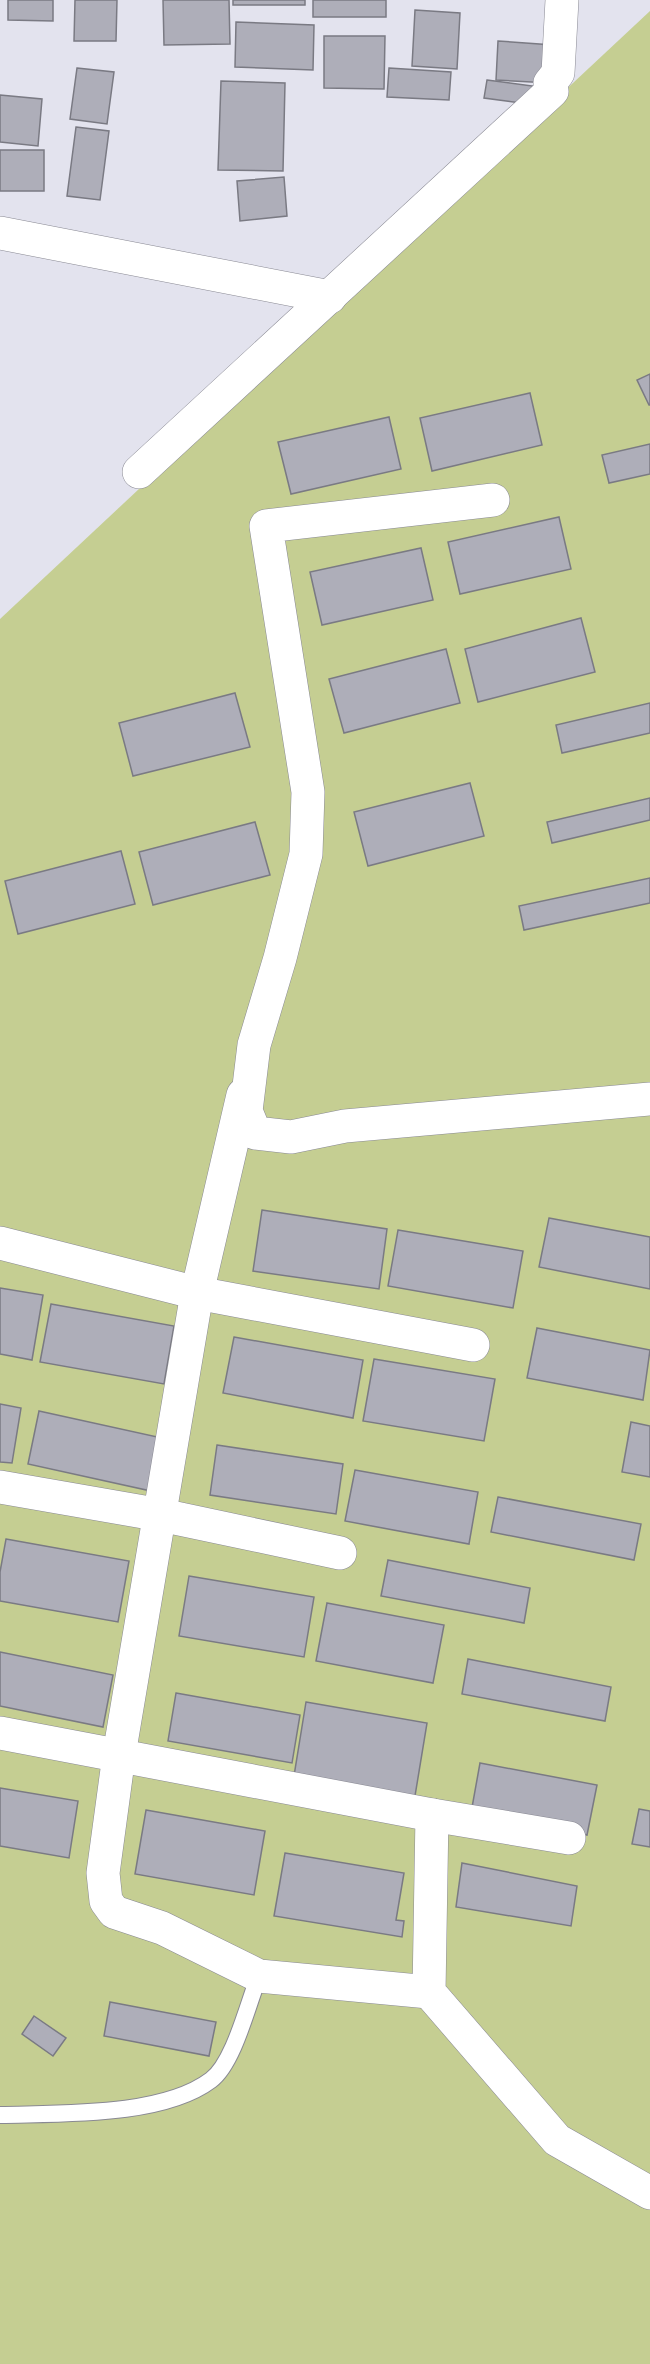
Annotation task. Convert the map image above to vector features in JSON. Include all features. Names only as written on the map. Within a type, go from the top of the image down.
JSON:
[{"type":"street","points":[[139,472],[552,91],[550,83],[558,73],[562,0]]},
{"type":"street","points":[[0,233],[330,297]]},
{"type":"street","points":[[429,1992],[259,1976],[162,1928],[114,1912],[106,1901],[103,1873],[119,1755],[197,1293],[254,1045],[280,958],[307,844],[308,792],[266,526],[494,500]]},
{"type":"street","points":[[254,1045],[246,1111],[255,1133],[291,1137],[345,1126],[650,1099]]},
{"type":"street","points":[[0,1243],[197,1293],[473,1345]]},
{"type":"street","points":[[0,1487],[161,1515],[340,1553]]},
{"type":"street","points":[[0,1733],[432,1815],[570,1838]]},
{"type":"street","points":[[432,1815],[429,1992],[557,2140],[650,2193]]},
{"type":"lane","points":[[0,2115],[83,2113],[165,2102],[212,2080],[227,2060],[259,1976]]},
{"type":"green space","points":[[650,11],[650,2364],[0,2364],[0,619]]},
{"type":"building","points":[[8,0],[53,0],[53,21],[8,20]]},
{"type":"building","points":[[75,0],[117,0],[116,41],[74,41]]},
{"type":"building","points":[[163,0],[229,0],[230,44],[164,45]]},
{"type":"building","points":[[233,0],[305,0],[305,5],[233,5]]},
{"type":"building","points":[[313,0],[386,0],[386,17],[313,17]]},
{"type":"building","points":[[415,10],[460,13],[457,69],[412,66]]},
{"type":"building","points":[[236,22],[314,25],[313,70],[235,67]]},
{"type":"building","points":[[324,36],[385,36],[384,89],[324,88]]},
{"type":"building","points":[[498,41],[553,45],[550,83],[496,80]]},
{"type":"building","points":[[77,68],[114,72],[107,124],[70,119]]},
{"type":"building","points":[[389,68],[451,72],[449,100],[387,97]]},
{"type":"building","points":[[487,80],[540,87],[528,104],[484,98]]},
{"type":"building","points":[[221,81],[285,83],[283,171],[218,170]]},
{"type":"building","points":[[0,95],[42,99],[38,146],[0,142]]},
{"type":"building","points":[[76,127],[109,131],[100,200],[67,196]]},
{"type":"building","points":[[0,150],[44,150],[44,191],[0,191]]},
{"type":"building","points":[[284,177],[287,216],[240,221],[237,181]]},
{"type":"building","points":[[650,374],[650,405],[649,405],[637,380]]},
{"type":"building","points":[[530,393],[542,445],[432,471],[420,418]]},
{"type":"building","points":[[389,417],[401,469],[291,494],[278,442]]},
{"type":"building","points":[[650,444],[650,474],[609,483],[602,455]]},
{"type":"building","points":[[559,517],[571,569],[460,594],[448,542]]},
{"type":"building","points":[[421,548],[433,600],[322,625],[310,572]]},
{"type":"building","points":[[581,618],[595,672],[478,702],[465,649]]},
{"type":"building","points":[[446,649],[460,703],[344,733],[329,679]]},
{"type":"building","points":[[235,693],[250,747],[133,776],[119,723]]},
{"type":"building","points":[[650,703],[650,733],[562,753],[556,725]]},
{"type":"building","points":[[470,783],[484,836],[368,866],[354,812]]},
{"type":"building","points":[[650,798],[650,820],[552,843],[547,822]]},
{"type":"building","points":[[255,822],[270,875],[153,905],[139,852]]},
{"type":"building","points":[[121,851],[135,904],[18,934],[5,881]]},
{"type":"building","points":[[650,878],[650,903],[524,930],[519,906]]},
{"type":"building","points":[[262,1210],[387,1229],[379,1289],[253,1271]]},
{"type":"building","points":[[549,1218],[650,1237],[650,1289],[539,1267]]},
{"type":"building","points":[[398,1230],[523,1251],[513,1308],[388,1286]]},
{"type":"building","points":[[0,1288],[43,1295],[32,1360],[0,1354]]},
{"type":"building","points":[[51,1304],[174,1326],[164,1384],[40,1362]]},
{"type":"building","points":[[537,1328],[650,1350],[643,1400],[527,1378]]},
{"type":"building","points":[[234,1337],[363,1360],[353,1418],[223,1393]]},
{"type":"building","points":[[374,1359],[495,1379],[484,1441],[363,1421]]},
{"type":"building","points":[[0,1404],[21,1408],[12,1463],[0,1462]]},
{"type":"building","points":[[39,1411],[162,1438],[151,1491],[28,1464]]},
{"type":"building","points":[[631,1422],[650,1426],[650,1477],[622,1472]]},
{"type":"building","points":[[217,1445],[343,1464],[336,1514],[210,1495]]},
{"type":"building","points":[[355,1470],[478,1492],[469,1544],[345,1521]]},
{"type":"building","points":[[498,1497],[641,1524],[634,1560],[491,1532]]},
{"type":"building","points":[[6,1539],[129,1561],[118,1622],[0,1601],[0,1572]]},
{"type":"building","points":[[388,1560],[530,1588],[524,1623],[381,1596]]},
{"type":"building","points":[[189,1576],[314,1597],[304,1657],[179,1636]]},
{"type":"building","points":[[327,1603],[444,1625],[433,1683],[316,1661]]},
{"type":"building","points":[[0,1652],[113,1675],[103,1727],[0,1706]]},
{"type":"building","points":[[468,1659],[611,1687],[605,1721],[462,1694]]},
{"type":"building","points":[[176,1693],[300,1715],[292,1763],[168,1741]]},
{"type":"building","points":[[306,1702],[427,1723],[414,1802],[293,1782]]},
{"type":"building","points":[[480,1763],[597,1785],[587,1835],[471,1813]]},
{"type":"building","points":[[0,1788],[78,1801],[69,1858],[0,1846]]},
{"type":"building","points":[[639,1809],[650,1811],[650,1847],[632,1844]]},
{"type":"building","points":[[146,1810],[265,1831],[254,1895],[135,1874]]},
{"type":"building","points":[[285,1853],[404,1873],[396,1920],[404,1921],[402,1937],[274,1916]]},
{"type":"building","points":[[462,1863],[577,1886],[571,1926],[456,1907]]},
{"type":"building","points":[[110,2002],[216,2022],[209,2056],[104,2036]]},
{"type":"building","points":[[34,2016],[66,2038],[53,2056],[22,2034]]}]
